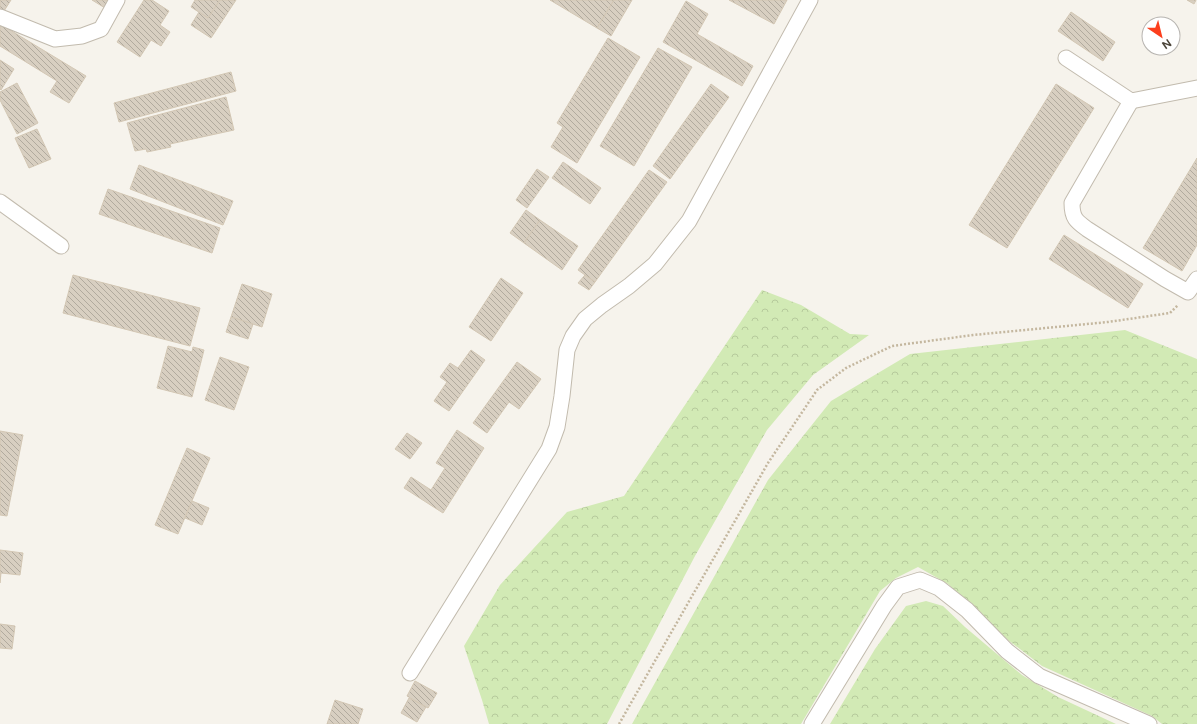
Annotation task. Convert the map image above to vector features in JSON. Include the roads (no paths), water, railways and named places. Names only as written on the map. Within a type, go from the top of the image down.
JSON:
[{"type":"street","points":[[0,17],[55,39],[82,36],[101,29],[117,0]]},
{"type":"street","points":[[410,673],[549,449],[557,427],[567,350],[573,336],[585,318],[602,304],[629,286],[655,264],[689,221],[810,0]]},
{"type":"street","points":[[1066,58],[1131,101],[1197,88]]},
{"type":"street","points":[[1131,101],[1072,204],[1072,212],[1076,221],[1087,229],[1188,292],[1197,279]]},
{"type":"street","points":[[0,202],[61,246]]},
{"type":"street","points":[[812,724],[884,606],[898,587],[920,580],[939,588],[967,610],[1007,651],[1039,676],[1149,724]]}]
